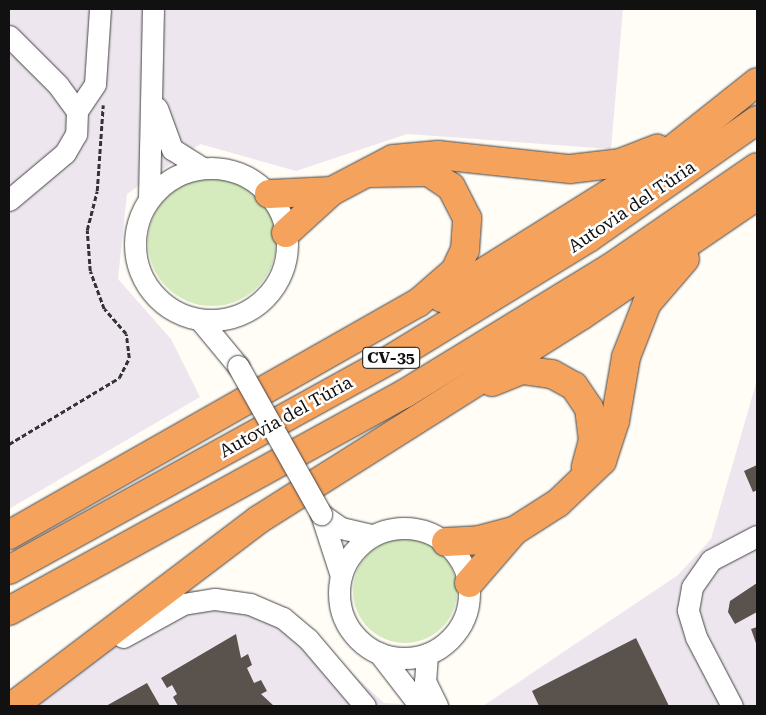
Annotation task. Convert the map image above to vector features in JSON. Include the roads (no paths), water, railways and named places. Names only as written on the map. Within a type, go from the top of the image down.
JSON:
[{"type":"highway","points":[[286,233],[332,192],[393,159],[438,155],[570,169],[620,164],[655,150],[752,87]]},
{"type":"highway","points":[[294,374],[324,363],[437,302],[577,215],[644,172],[752,87]]},
{"type":"highway","name":"Autovia del Túria","points":[[9,570],[391,359],[590,237],[757,120]]},
{"type":"highway","name":"Autovia del Túria","points":[[9,611],[404,394],[610,268],[757,167]]},
{"type":"highway","points":[[9,534],[418,303],[456,271],[465,250],[467,218],[451,187],[429,172],[369,173]]},
{"type":"highway","points":[[269,194],[332,192]]},
{"type":"highway","points":[[22,700],[258,520],[449,400],[749,202]]},
{"type":"highway","points":[[469,583],[514,531],[582,483],[602,461],[615,421],[626,357],[647,303],[676,266],[721,231],[749,202]]},
{"type":"highway","points":[[449,400],[522,370],[552,374],[574,386],[589,408],[593,440],[582,483]]},
{"type":"highway","points":[[446,542],[479,540],[514,531]]},
{"type":"street","points":[[9,200],[65,153],[76,134],[77,111],[95,84],[100,9]]},
{"type":"street","points":[[149,199],[182,174],[202,168],[227,169],[250,178],[269,194],[286,233],[286,259],[276,283],[260,303],[238,316],[200,320],[175,312],[154,296],[140,274],[136,240],[138,222],[149,199],[153,9]]},
{"type":"street","points":[[9,36],[58,84],[77,111]]},
{"type":"street","points":[[58,84],[85,82],[98,56]]},
{"type":"street","points":[[152,83],[160,121],[172,149],[202,168]]},
{"type":"street","points":[[238,316],[233,338],[238,366]]},
{"type":"street","points":[[200,320],[238,366],[320,514],[341,576]]},
{"type":"street","points":[[320,514],[341,528],[372,535],[410,527],[446,542],[457,554],[469,583],[468,606],[460,626],[446,643],[427,654],[395,658],[379,654]]},
{"type":"street","points":[[372,535],[358,546],[341,576],[339,595],[350,630],[379,654],[431,705]]},
{"type":"street","points":[[732,706],[696,637],[688,610],[692,587],[711,560],[757,536]]},
{"type":"street","points":[[22,700],[58,683],[139,625],[183,604],[215,599],[250,604],[283,618],[308,639],[365,706]]},
{"type":"street","points":[[427,654],[425,680],[431,705]]}]
